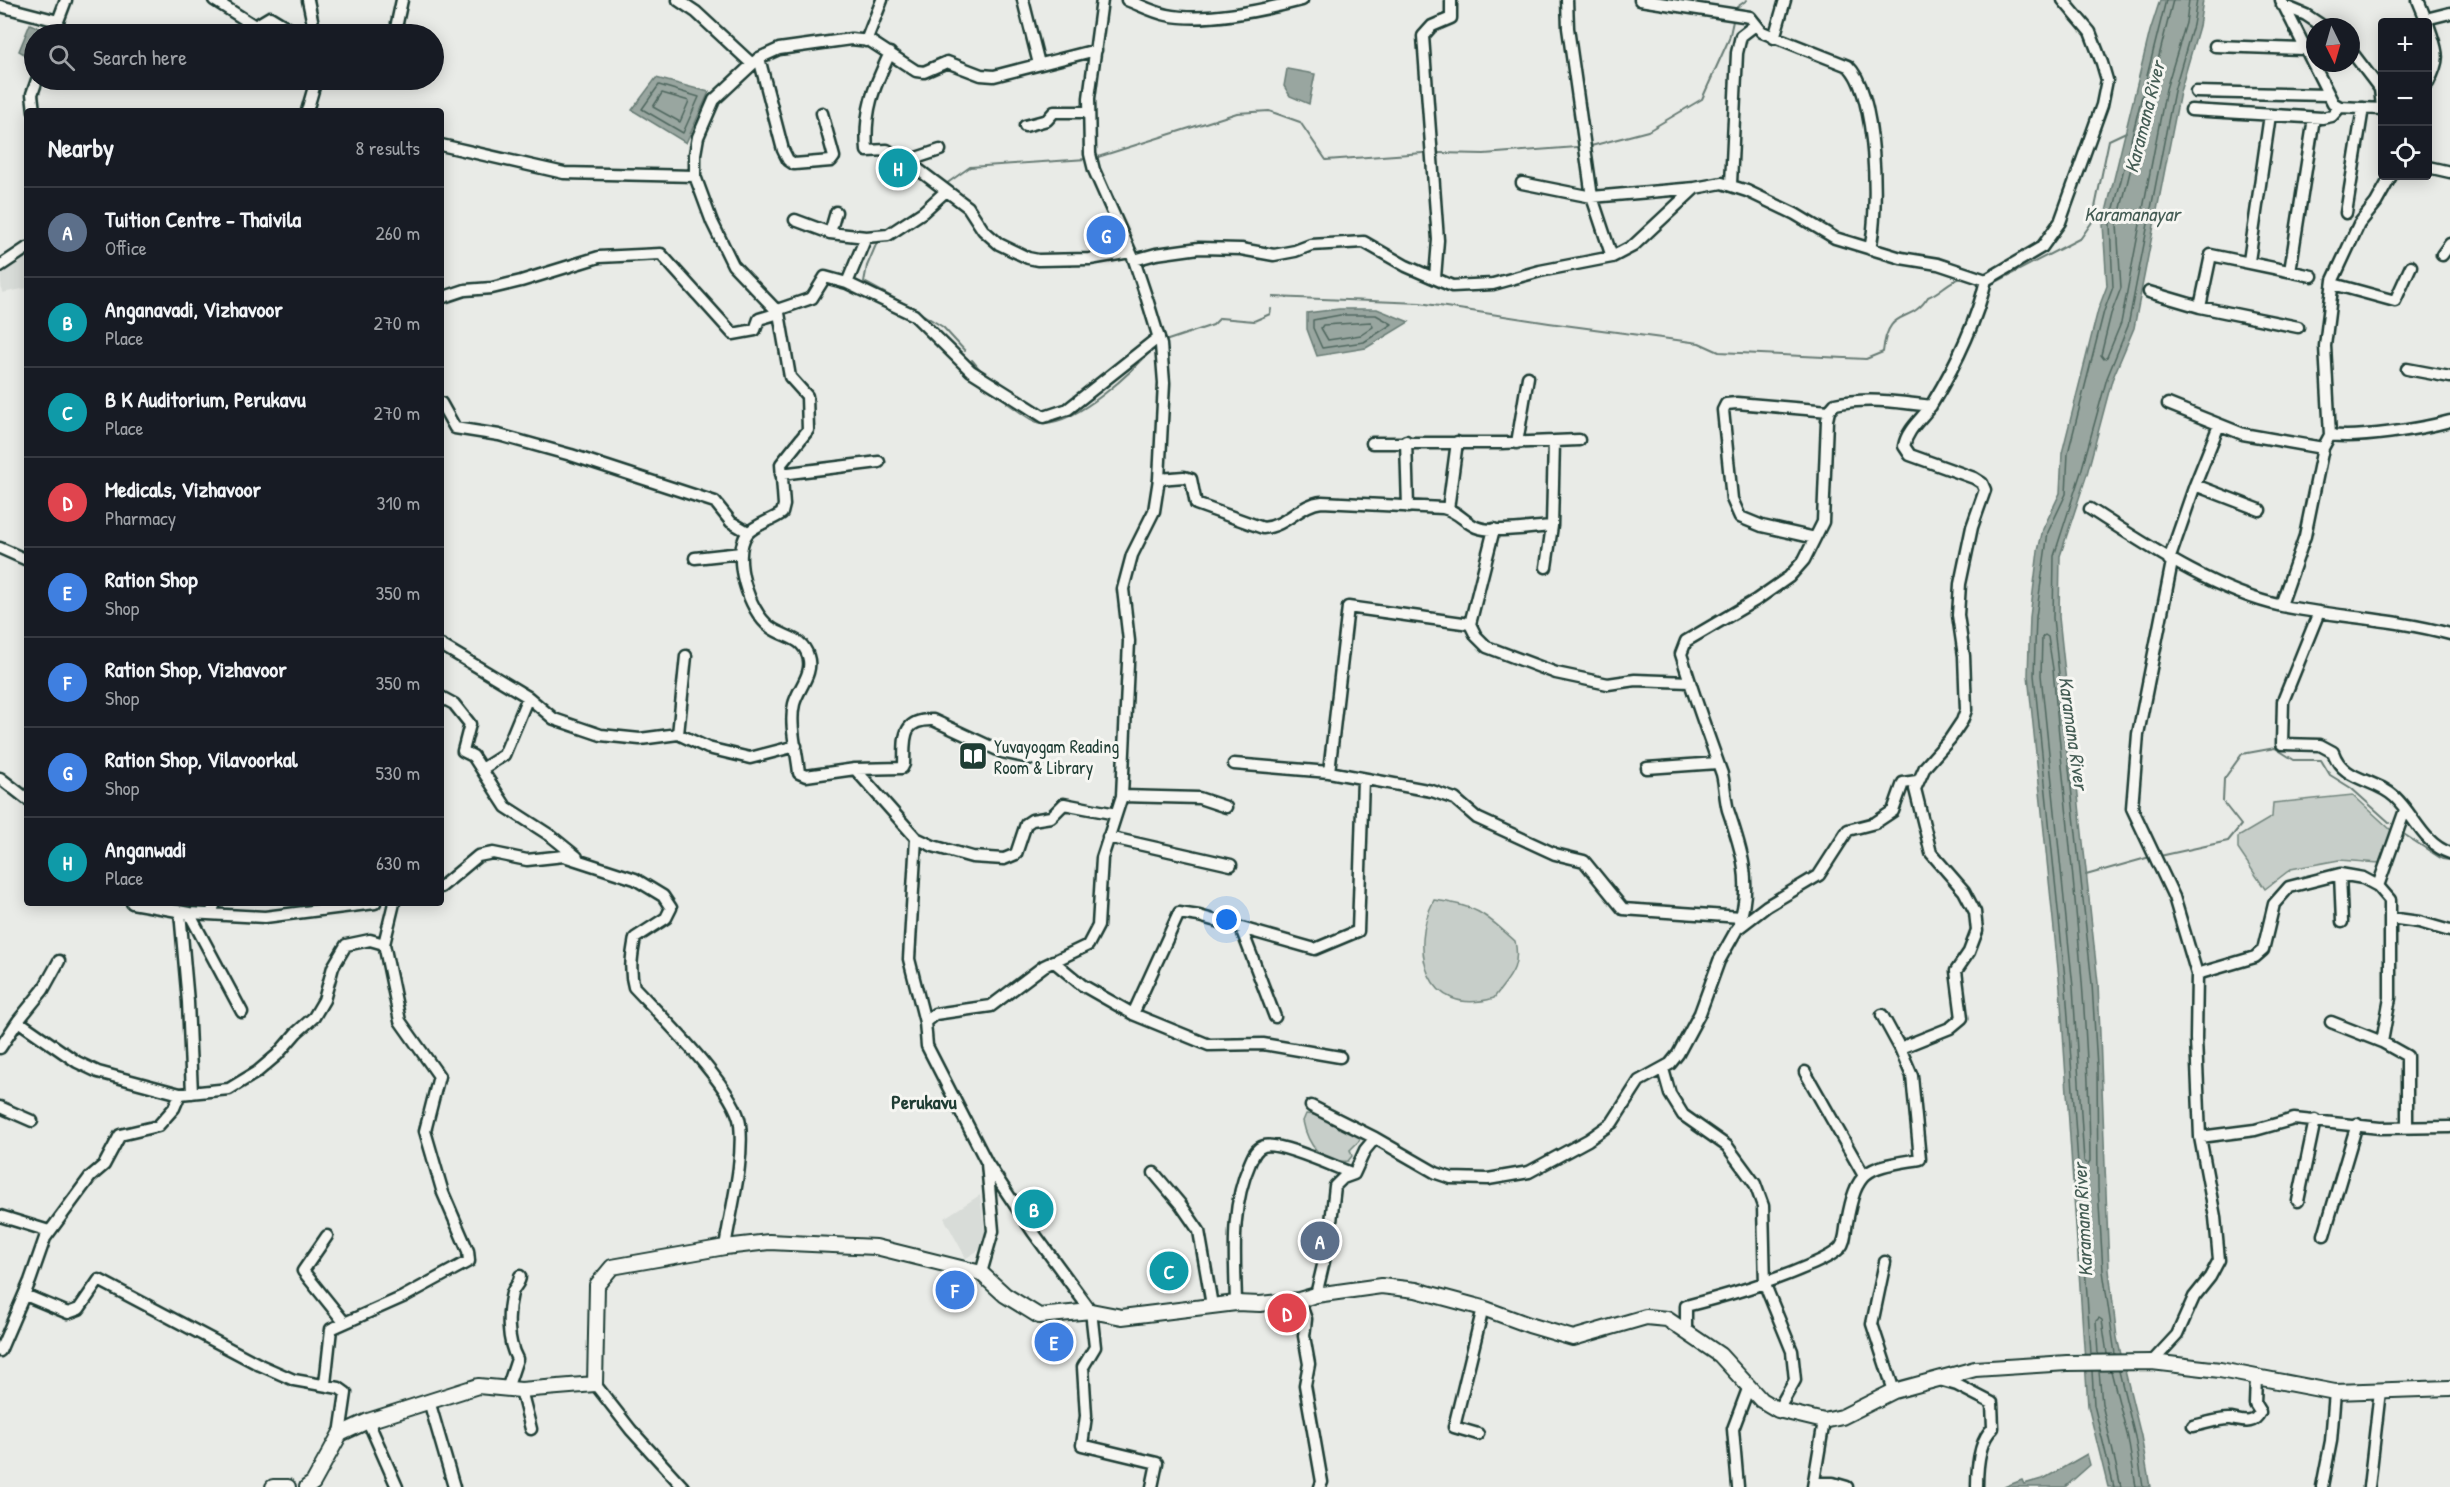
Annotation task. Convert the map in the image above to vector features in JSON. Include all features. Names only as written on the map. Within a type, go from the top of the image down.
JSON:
[{"type":"main road","points":[[307,1487],[313,1483],[340,1434],[369,1421],[478,1386],[514,1390],[595,1384],[597,1285],[612,1267],[725,1247],[769,1242],[876,1246],[981,1273],[1005,1296],[1039,1316],[1091,1311],[1122,1317],[1236,1302],[1260,1304],[1299,1300],[1316,1294],[1381,1286],[1416,1290],[1483,1308],[1574,1338],[1646,1317],[1667,1319],[1720,1355],[1748,1389],[1778,1410],[1824,1421],[1842,1418],[1894,1391],[1975,1369],[2067,1363],[2152,1362],[2335,1392],[2450,1388]]},
{"type":"main road","points":[[273,1487],[288,1487]]},
{"type":"street","points":[[57,24],[66,0]]},
{"type":"street","points":[[214,0],[252,24]]},
{"type":"street","points":[[308,0],[313,24]]},
{"type":"street","points":[[397,23],[402,0]]},
{"type":"street","points":[[678,0],[755,61],[783,150],[788,160],[794,164],[831,160],[834,157],[822,113]]},
{"type":"street","points":[[866,41],[882,0]]},
{"type":"street","points":[[1023,0],[1039,64]]},
{"type":"street","points":[[925,1022],[935,1014],[991,1006],[1053,961],[1088,945],[1098,926],[1100,877],[1108,837],[1122,796],[1129,641],[1123,589],[1132,555],[1154,511],[1159,479],[1164,383],[1159,337],[1132,256],[1094,170],[1088,111],[1102,0]]},
{"type":"street","points":[[1127,0],[1165,15],[1195,18],[1281,6],[1302,0]]},
{"type":"street","points":[[1435,278],[1438,240],[1423,36],[1432,26],[1451,18],[1450,0]]},
{"type":"street","points":[[1567,0],[1568,28],[1592,197],[1612,257]]},
{"type":"street","points":[[1640,0],[1750,17],[1754,26],[1774,38],[1848,66],[1860,81],[1870,135],[1875,186],[1875,227],[1870,249]]},
{"type":"street","points":[[1774,38],[1785,0]]},
{"type":"street","points":[[1900,1048],[1950,1028],[1962,1018],[1956,971],[1969,952],[1977,931],[1975,912],[1964,891],[1931,853],[1918,811],[1915,789],[1925,767],[1962,721],[1966,710],[1964,656],[1958,615],[1960,584],[1972,527],[1985,493],[1982,483],[1974,478],[1910,455],[1904,450],[1907,435],[1931,406],[1975,320],[1986,280],[2042,247],[2060,222],[2102,105],[2107,80],[2102,63],[2090,32],[2063,0]]},
{"type":"street","points":[[2418,0],[2425,18]]},
{"type":"street","points":[[2281,3],[2310,18]]},
{"type":"street","points":[[2281,3],[2328,95],[2340,107],[2378,108]]},
{"type":"street","points":[[0,6],[58,21]]},
{"type":"street","points":[[2432,20],[2450,13]]},
{"type":"street","points":[[258,24],[270,17],[282,24]]},
{"type":"street","points":[[1731,184],[1737,53],[1741,36],[1754,26]]},
{"type":"street","points":[[2432,38],[2438,64],[2432,74]]},
{"type":"street","points":[[1039,759],[1002,752],[927,719],[909,726],[906,731],[902,768],[855,769],[802,776],[799,773],[794,704],[808,673],[809,659],[798,640],[769,626],[758,612],[743,579],[741,553],[748,532],[782,513],[784,505],[781,474],[784,458],[808,430],[807,396],[790,377],[778,311],[733,265],[712,222],[696,176],[695,154],[698,137],[714,100],[755,61],[779,49],[850,39],[866,41],[916,70],[924,72],[947,62],[981,75],[994,76],[1096,50]]},
{"type":"street","points":[[2215,46],[2304,49]]},
{"type":"street","points":[[890,53],[871,95],[866,118],[867,151],[887,150],[907,161],[968,207],[983,230],[999,244],[1028,258],[1038,260],[1132,256],[1199,248],[1241,249],[1274,255],[1295,252],[1311,245],[1364,242],[1406,266],[1459,286],[1493,284],[1540,271],[1612,257],[1633,246],[1695,188]]},
{"type":"street","points":[[2360,62],[2378,85]]},
{"type":"street","points":[[33,90],[34,108]]},
{"type":"street","points":[[309,108],[314,90]]},
{"type":"street","points":[[2196,92],[2328,95]]},
{"type":"street","points":[[2191,110],[2314,118],[2332,116],[2340,107]]},
{"type":"street","points":[[2346,213],[2363,108]]},
{"type":"street","points":[[1025,126],[1047,120],[1054,112],[1088,111]]},
{"type":"street","points":[[2249,261],[2270,115]]},
{"type":"street","points":[[2290,271],[2314,118]]},
{"type":"street","points":[[444,146],[564,173],[696,176]]},
{"type":"street","points":[[907,161],[940,150]]},
{"type":"street","points":[[2432,168],[2450,172]]},
{"type":"street","points":[[2281,605],[2305,536],[2323,448],[2330,435],[2325,346],[2332,284],[2359,224],[2376,203],[2389,180]]},
{"type":"street","points":[[1522,183],[1592,197],[1695,188],[1722,183],[1731,184],[1795,214],[1835,238],[1870,249],[1938,264],[1986,280]]},
{"type":"street","points":[[795,220],[830,233],[883,237],[923,212],[944,188]]},
{"type":"street","points":[[830,233],[836,212]]},
{"type":"street","points":[[847,283],[866,237]]},
{"type":"street","points":[[2442,255],[2450,244]]},
{"type":"street","points":[[0,266],[24,250]]},
{"type":"street","points":[[444,297],[465,290],[492,288],[521,281],[599,257],[661,254],[733,334],[755,330],[759,319],[812,298],[825,277],[847,283],[914,315],[971,371],[1044,417],[1068,409],[1159,337]]},
{"type":"street","points":[[2200,307],[2211,255],[2249,261],[2312,276]]},
{"type":"street","points":[[2332,284],[2395,301],[2411,266]]},
{"type":"street","points":[[2149,292],[2200,307],[2298,327]]},
{"type":"street","points":[[2407,369],[2450,377]]},
{"type":"street","points":[[1517,442],[1528,377]]},
{"type":"street","points":[[1311,1106],[1436,1173],[1451,1178],[1488,1179],[1529,1172],[1601,1131],[1618,1115],[1639,1081],[1663,1069],[1678,1054],[1689,1036],[1719,961],[1737,929],[1741,917],[1745,880],[1741,844],[1728,810],[1717,763],[1681,654],[1686,641],[1789,577],[1804,560],[1823,522],[1829,411],[1835,404],[1850,400],[1890,400],[1931,406]]},
{"type":"street","points":[[1815,538],[1762,526],[1740,517],[1732,499],[1723,410],[1726,404],[1737,403],[1829,411]]},
{"type":"street","points":[[2168,404],[2243,434],[2323,448]]},
{"type":"street","points":[[444,408],[455,428],[499,435],[571,455],[715,502],[731,522],[748,532]]},
{"type":"street","points":[[2330,435],[2342,437],[2411,429],[2450,421]]},
{"type":"street","points":[[2152,1362],[2177,1335],[2186,1311],[2219,1260],[2215,1217],[2200,1137],[2196,1039],[2197,974],[2174,897],[2132,808],[2138,734],[2171,561],[2195,485],[2219,425]]},
{"type":"street","points":[[1372,443],[1579,440]]},
{"type":"street","points":[[1406,441],[1408,507]]},
{"type":"street","points":[[1546,567],[1552,526],[1554,441]]},
{"type":"street","points":[[1448,509],[1457,442]]},
{"type":"street","points":[[781,474],[879,462]]},
{"type":"street","points":[[1159,479],[1184,477],[1191,479],[1196,504],[1263,528],[1287,521],[1311,503],[1448,509],[1473,526],[1494,529],[1552,526]]},
{"type":"street","points":[[2195,485],[2260,510]]},
{"type":"street","points":[[2090,509],[2171,561],[2281,605],[2450,634]]},
{"type":"street","points":[[1494,529],[1470,624],[1476,636],[1487,647],[1556,673],[1608,684],[1635,680],[1690,682]]},
{"type":"street","points":[[0,548],[24,560]]},
{"type":"street","points":[[695,558],[741,553]]},
{"type":"street","points":[[1329,772],[1348,607],[1470,624]]},
{"type":"street","points":[[2319,612],[2283,700],[2282,744],[2320,745],[2333,752],[2336,761],[2350,775],[2382,788],[2395,797],[2431,841],[2450,854]]},
{"type":"street","points":[[444,647],[528,697],[554,719],[601,735],[640,739],[678,734],[708,748],[750,758],[796,746]]},
{"type":"street","points":[[678,734],[686,656]]},
{"type":"street","points":[[482,769],[504,755],[528,697]]},
{"type":"street","points":[[444,699],[454,704],[470,724],[463,751],[473,756],[506,807],[530,825],[551,836],[580,860]]},
{"type":"street","points":[[1647,768],[1717,763]]},
{"type":"street","points":[[1234,764],[1329,772],[1432,791],[1455,799],[1477,818],[1555,854],[1584,861],[1623,909],[1741,917]]},
{"type":"street","points":[[855,769],[916,838],[956,854],[1004,859],[1016,854],[1026,824],[1032,820],[1051,817],[1064,804],[1116,814]]},
{"type":"street","points":[[0,778],[24,797]]},
{"type":"street","points":[[1133,1014],[1179,914],[1241,928],[1315,949],[1358,932],[1363,779]]},
{"type":"street","points":[[1737,929],[1767,906],[1819,875],[1848,830],[1875,823],[1893,811],[1903,783],[1917,781]]},
{"type":"street","points":[[1122,796],[1199,798],[1226,807]]},
{"type":"street","points":[[2378,886],[2405,810]]},
{"type":"street","points":[[1108,837],[1231,864]]},
{"type":"street","points":[[916,838],[909,959],[925,1022],[927,1046],[987,1163],[1033,1232],[1091,1311],[1095,1347],[1083,1366],[1086,1416],[1082,1445],[1157,1463],[1152,1487]]},
{"type":"street","points":[[444,884],[478,856],[493,853],[527,860],[564,856],[635,879],[663,896],[670,908],[666,918],[635,938],[631,959],[632,979],[634,987],[708,1068],[736,1109],[741,1143],[725,1247]]},
{"type":"street","points":[[2197,974],[2255,957],[2263,950],[2274,904],[2289,887],[2340,874],[2363,878],[2378,886],[2408,921]]},
{"type":"street","points":[[2340,874],[2342,922]]},
{"type":"street","points":[[2382,1042],[2390,998],[2390,900]]},
{"type":"street","points":[[149,906],[184,912],[265,917],[300,908],[330,906]]},
{"type":"street","points":[[211,914],[214,906]]},
{"type":"street","points":[[325,1384],[331,1329],[403,1297],[469,1261],[464,1240],[443,1193],[425,1131],[439,1076],[400,1021],[384,944],[393,906]]},
{"type":"street","points":[[184,912],[242,1012]]},
{"type":"street","points":[[184,912],[192,1093]]},
{"type":"street","points":[[2390,918],[2450,931]]},
{"type":"street","points":[[1241,928],[1275,1017]]},
{"type":"street","points":[[18,1021],[76,1062],[98,1072],[180,1094],[229,1089],[257,1072],[314,1017],[324,1000],[333,967],[346,945],[370,940],[384,944]]},
{"type":"street","points":[[0,1048],[43,990],[58,961]]},
{"type":"street","points":[[1053,961],[1082,985],[1133,1014],[1209,1045],[1263,1044],[1340,1057]]},
{"type":"street","points":[[1686,1332],[1686,1306],[1765,1285],[1830,1256],[1841,1247],[1853,1195],[1863,1174],[1881,1164],[1920,1159],[1912,1076],[1882,1014]]},
{"type":"street","points":[[2331,1022],[2382,1042],[2407,1056],[2407,1128]]},
{"type":"street","points":[[1663,1069],[1670,1094],[1683,1115],[1727,1146],[1755,1184],[1762,1206],[1765,1285],[1792,1351],[1795,1380],[1778,1410]]},
{"type":"street","points":[[1805,1072],[1863,1174]]},
{"type":"street","points":[[0,1351],[49,1232],[90,1177],[104,1165],[120,1135],[158,1126],[174,1108],[180,1094]]},
{"type":"street","points":[[0,1107],[32,1121]]},
{"type":"street","points":[[2200,1137],[2255,1130],[2294,1119],[2407,1128],[2450,1127]]},
{"type":"street","points":[[2298,1201],[2314,1120]]},
{"type":"street","points":[[2324,1235],[2357,1124]]},
{"type":"street","points":[[1316,1294],[1329,1240],[1335,1186],[1354,1174],[1374,1138]]},
{"type":"street","points":[[1236,1302],[1234,1224],[1241,1182],[1258,1149],[1265,1145],[1280,1146],[1354,1174]]},
{"type":"street","points":[[981,1273],[993,1231],[987,1163]]},
{"type":"street","points":[[1154,1173],[1199,1231],[1212,1305]]},
{"type":"street","points":[[0,1216],[49,1232]]},
{"type":"street","points":[[327,1236],[303,1271],[344,1322]]},
{"type":"street","points":[[1885,1262],[1872,1324],[1894,1391]]},
{"type":"street","points":[[520,1276],[520,1282],[513,1293],[510,1346],[517,1359],[514,1390],[531,1429]]},
{"type":"street","points":[[25,1295],[68,1313],[79,1309],[99,1280],[260,1365],[294,1380],[339,1388],[346,1393],[340,1434]]},
{"type":"street","points":[[1299,1300],[1306,1319],[1304,1336],[1309,1364],[1305,1384],[1322,1482],[1320,1487]]},
{"type":"street","points":[[1478,1434],[1454,1427],[1483,1308]]},
{"type":"street","points":[[2193,1426],[2232,1419],[2242,1423],[2251,1421],[2260,1412],[2255,1404],[2256,1378]]},
{"type":"street","points":[[1935,1379],[1957,1385],[1992,1403],[1993,1428],[1986,1433],[1979,1464],[1977,1487]]},
{"type":"street","points":[[595,1384],[679,1486]]},
{"type":"street","points":[[1738,1487],[1733,1429],[1748,1389]]},
{"type":"street","points":[[2368,1487],[2380,1391]]},
{"type":"street","points":[[2322,1487],[2331,1441],[2335,1392]]},
{"type":"street","points":[[429,1401],[454,1487]]},
{"type":"street","points":[[369,1421],[397,1487]]},
{"type":"street","points":[[1824,1421],[1813,1485],[1833,1483],[1846,1487]]},
{"type":"shaded area","points":[[24,253],[24,289],[2,293],[0,271]]},
{"type":"shaded area","points":[[2353,795],[2392,831],[2379,863],[2339,860],[2291,869],[2265,889],[2238,849],[2238,837],[2272,817],[2273,803]]},
{"type":"shaded area","points":[[1434,900],[1460,905],[1479,912],[1515,941],[1515,966],[1494,998],[1471,1002],[1452,998],[1438,989],[1429,975],[1424,958],[1423,939]]},
{"type":"shaded area","points":[[1306,1114],[1339,1117],[1358,1123],[1362,1133],[1359,1141],[1350,1150],[1352,1156],[1348,1161],[1330,1159],[1317,1151],[1305,1130],[1303,1121]]},
{"type":"shaded area","points":[[980,1195],[987,1245],[966,1258],[944,1218]]},
{"type":"water","name":"Karamanayar","points":[[2160,0],[2203,0],[2199,26],[2180,92],[2134,328],[2112,380],[2087,474],[2060,556],[2059,617],[2098,983],[2109,1270],[2117,1338],[2141,1436],[2150,1487],[2108,1487],[2088,1406],[2060,988],[2028,675],[2030,617],[2043,529],[2060,493],[2062,453],[2098,310],[2107,286],[2103,224],[2150,31]]},
{"type":"water","points":[[24,39],[24,54],[19,51]]},
{"type":"water","points":[[1287,69],[1315,74],[1309,104],[1290,96],[1284,86]]},
{"type":"water","points":[[656,78],[709,92],[686,143],[632,110]]},
{"type":"water","points":[[1339,309],[1377,309],[1409,322],[1366,348],[1317,356],[1307,329],[1307,313]]},
{"type":"water","points":[[2087,1454],[2090,1465],[2065,1487],[2004,1487],[2022,1480],[2024,1484],[2045,1478]]},
{"type":"waterway","points":[[1737,7],[1747,0]]},
{"type":"waterway","points":[[1591,146],[1648,131],[1702,99],[1729,39],[1733,21]]},
{"type":"waterway","points":[[1098,157],[1237,113],[1269,111],[1300,122],[1326,160],[1423,153]]},
{"type":"waterway","name":"Karamana River","points":[[1994,283],[2081,238],[2092,222],[2109,140],[2126,132]]},
{"type":"waterway","points":[[1438,153],[1484,154],[1577,147]]},
{"type":"waterway","points":[[946,184],[970,167],[1087,159]]},
{"type":"waterway","points":[[878,240],[867,266],[864,282],[912,308]]},
{"type":"waterway","points":[[1273,297],[1420,303],[1699,343],[1719,352],[1866,359],[1883,352],[1886,337],[1895,322],[1914,311],[1928,297],[1951,282],[1966,278]]},
{"type":"waterway","points":[[1165,341],[1213,325],[1220,318],[1254,321],[1270,314],[1271,309]]},
{"type":"waterway","points":[[917,311],[943,327],[965,351]]},
{"type":"waterway","points":[[1007,403],[1039,422],[1057,421],[1072,415],[1104,394],[1156,345]]},
{"type":"waterway","points":[[972,360],[982,372]]},
{"type":"waterway","points":[[2160,856],[2228,841],[2241,825],[2223,802],[2224,779],[2242,754],[2275,748],[2294,760],[2321,760],[2330,775],[2351,788],[2390,823]]},
{"type":"waterway","points":[[2402,833],[2442,859],[2450,860]]},
{"type":"waterway","points":[[2086,875],[2150,857]]},
{"type":"place","name":"Anganwadi","points":[[898,168]]},
{"type":"place","name":"Ration Shop, Vilavoorkal","points":[[1106,235]]},
{"type":"place","name":"Yuvayogam Reading Room & Library","points":[[973,756]]},
{"type":"place","name":"Anganavadi, Vizhavoor","points":[[1034,1209]]},
{"type":"place","name":"Tuition Centre - Thaivila","points":[[1320,1241]]},
{"type":"place","name":"B K Auditorium, Perukavu","points":[[1169,1271]]},
{"type":"place","name":"Ration Shop, Vizhavoor","points":[[955,1290]]},
{"type":"place","name":"Medicals, Vizhavoor","points":[[1287,1313]]},
{"type":"place","name":"Ration Shop","points":[[1054,1342]]},
{"type":"district","name":"Perukavu","points":[[924,1101]]}]
